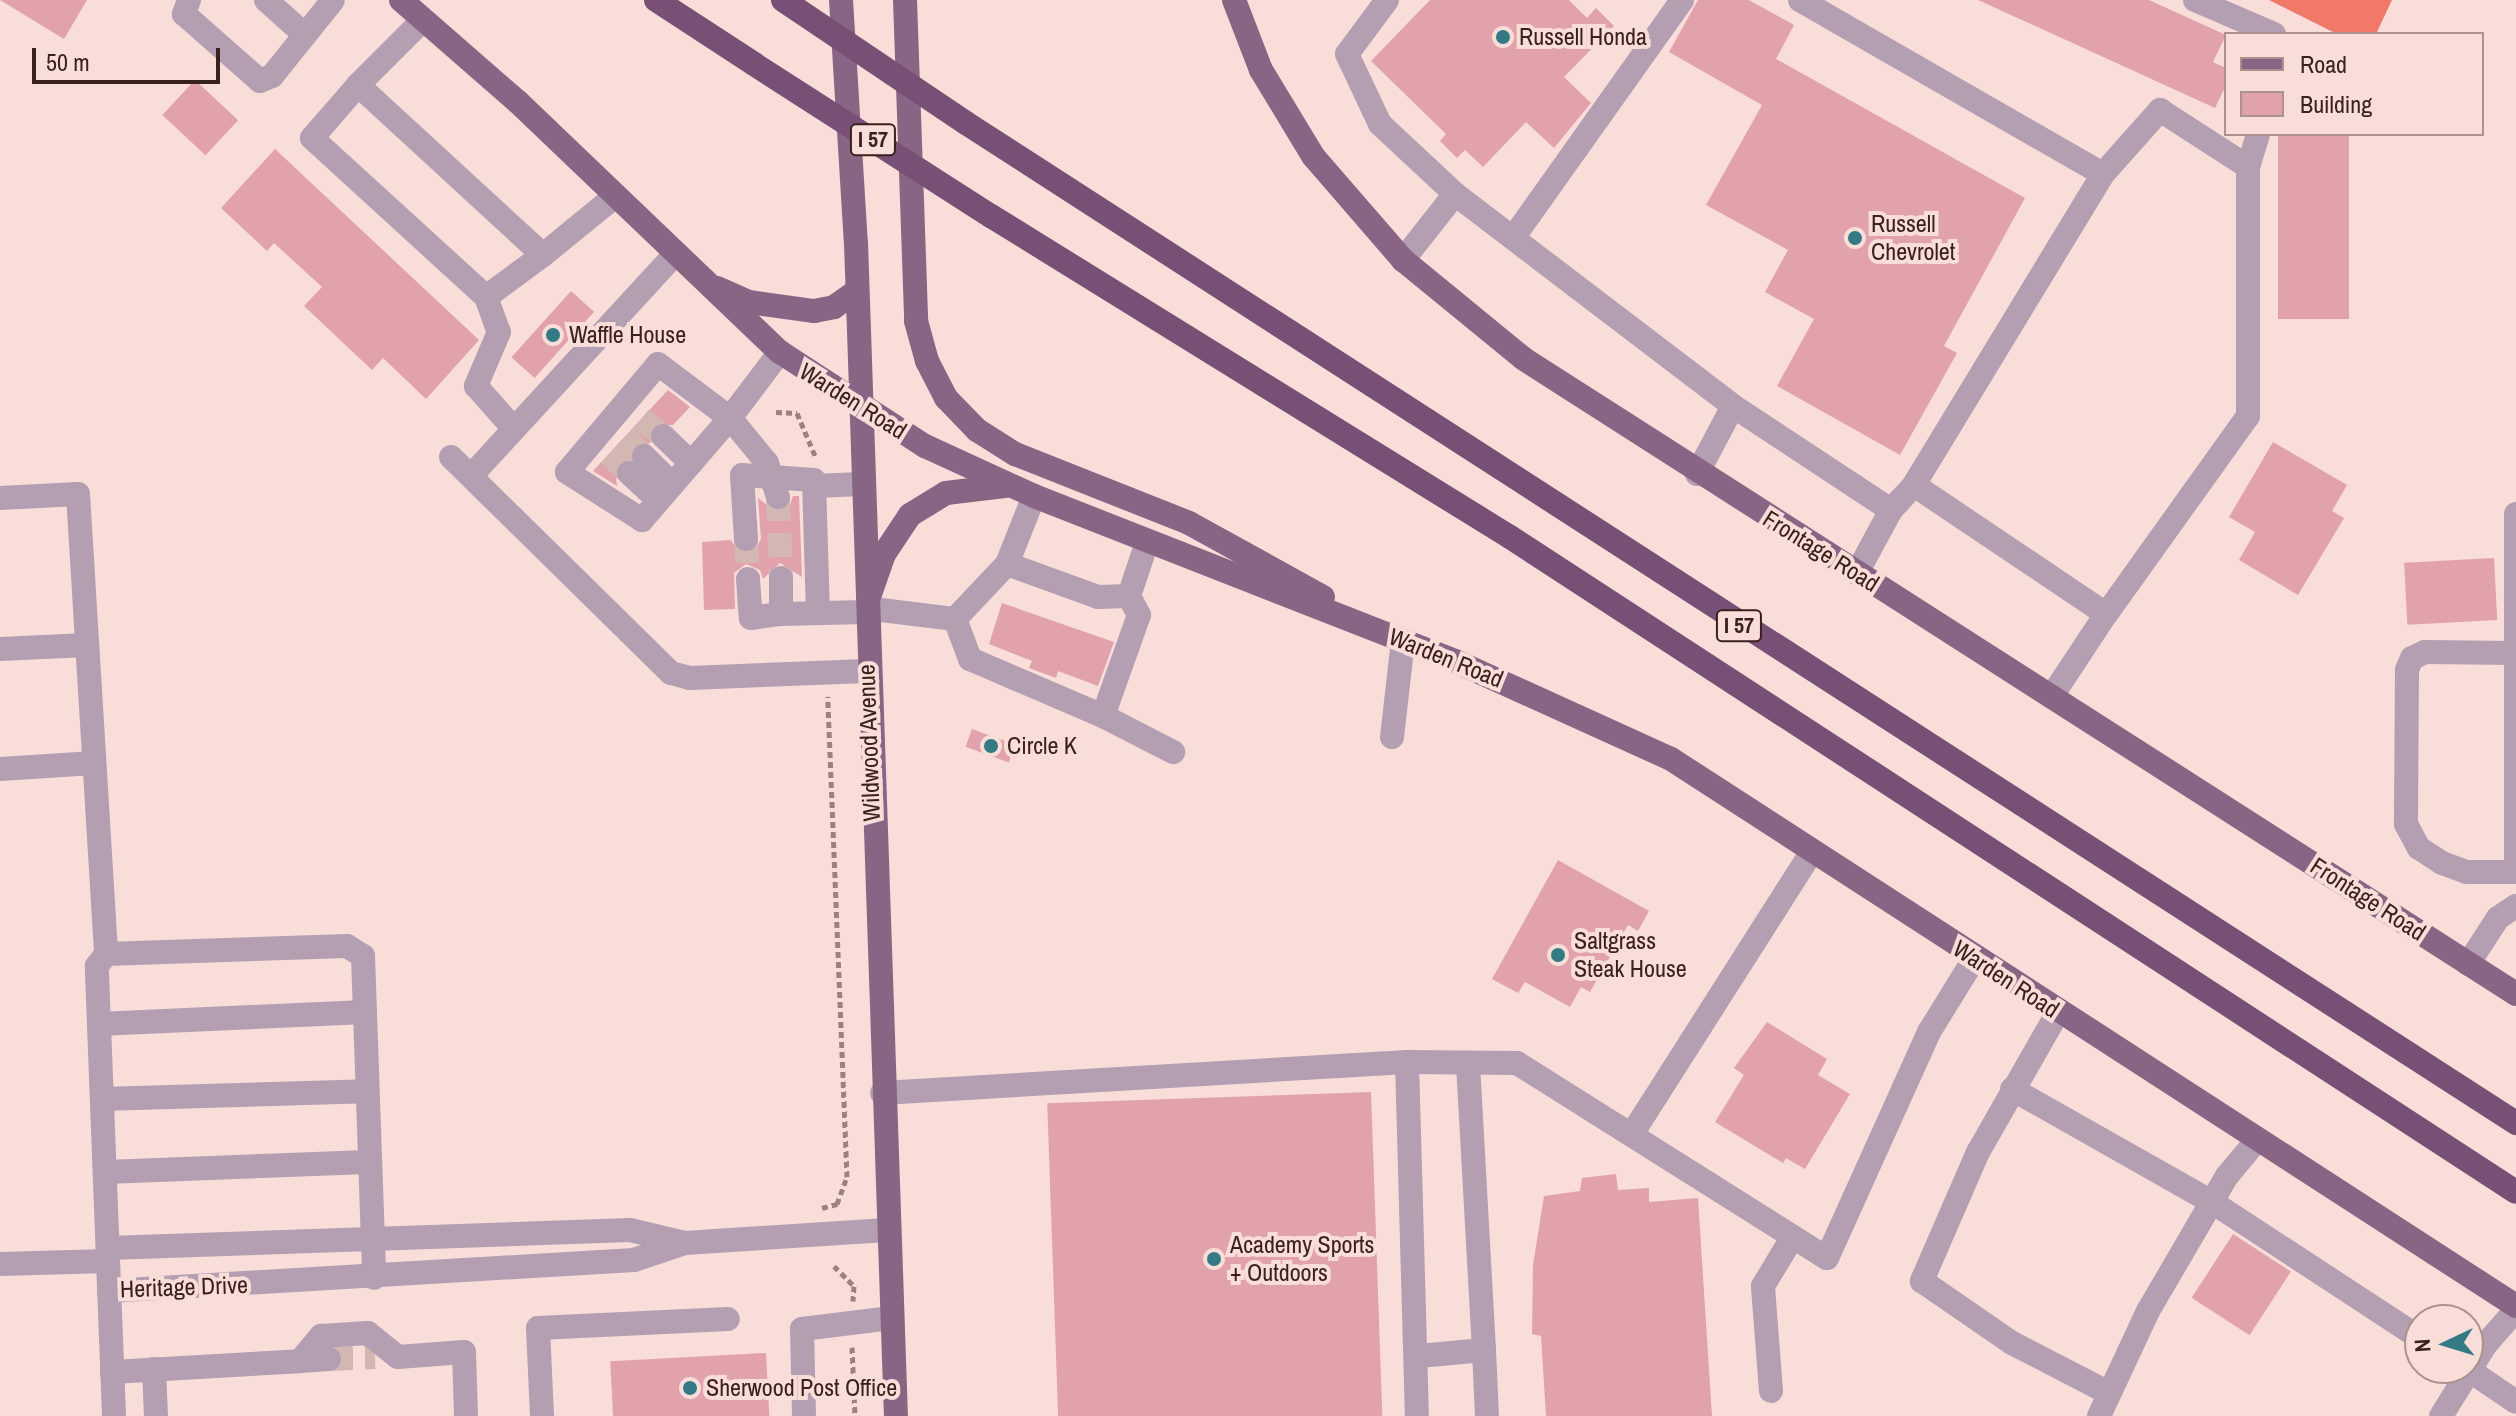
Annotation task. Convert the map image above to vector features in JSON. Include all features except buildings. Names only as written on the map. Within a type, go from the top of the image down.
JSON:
[{"type":"highway","name":"I 57","points":[[656,0],[991,216],[1510,537],[2516,1192]]},
{"type":"highway","name":"I 57","points":[[783,0],[966,123],[2516,1123]]},
{"type":"main road","name":"Warden Road","points":[[401,0],[780,352],[925,446],[1008,486],[1543,698],[1671,759],[1974,959],[2516,1308]]},
{"type":"main road","name":"Wildwood Avenue","points":[[841,0],[857,291],[867,671],[896,1416]]},
{"type":"main road","points":[[905,0],[916,321],[927,361],[946,398],[977,430],[1015,454],[1189,523],[1403,641]]},
{"type":"main road","name":"Frontage Road","points":[[1234,0],[1261,70],[1289,121],[1403,260],[1524,359],[1697,474],[2052,696],[2516,994]]},
{"type":"main road","points":[[701,280],[748,302],[814,311],[834,307],[857,291]]},
{"type":"main road","points":[[865,610],[884,554],[910,515],[946,493],[1008,486]]},
{"type":"street","points":[[189,0],[184,14],[260,81],[272,76],[333,0]]},
{"type":"street","points":[[266,0],[305,35]]},
{"type":"street","points":[[1513,238],[1682,0]]},
{"type":"street","points":[[1800,0],[2103,174]]},
{"type":"street","points":[[2195,0],[2269,32]]},
{"type":"street","points":[[1388,1],[1347,54],[1380,124],[1455,194],[1733,406],[1891,510]]},
{"type":"street","points":[[423,20],[358,85],[312,138],[486,297],[499,332],[476,386],[514,429]]},
{"type":"street","points":[[358,85],[543,255]]},
{"type":"street","points":[[1857,573],[1891,510],[1914,485],[2103,174],[2160,110],[2248,167]]},
{"type":"street","points":[[2052,696],[2106,614],[2248,416],[2248,167],[2257,136]]},
{"type":"street","points":[[1403,260],[1455,194]]},
{"type":"street","points":[[486,297],[614,197]]},
{"type":"street","points":[[471,476],[674,255]]},
{"type":"street","points":[[778,497],[770,473],[730,418],[658,364],[617,430],[567,472],[642,520],[730,418],[780,352]]},
{"type":"street","points":[[1697,474],[1733,406]]},
{"type":"street","points":[[663,436],[691,463]]},
{"type":"street","points":[[451,457],[671,673],[690,678],[867,671]]},
{"type":"street","points":[[637,465],[665,492]]},
{"type":"street","points":[[746,539],[742,475],[770,473],[814,480],[817,486],[818,611]]},
{"type":"street","points":[[817,486],[862,484]]},
{"type":"street","points":[[1914,485],[2106,614]]},
{"type":"street","points":[[0,498],[78,494],[106,954],[97,966],[108,1254],[0,1264]]},
{"type":"street","points":[[955,619],[1007,564],[1034,496]]},
{"type":"street","points":[[2516,514],[2516,865]]},
{"type":"street","points":[[1103,716],[1139,615],[1129,596],[1147,542]]},
{"type":"street","points":[[1007,564],[1098,597],[1129,596]]},
{"type":"street","points":[[781,578],[781,614]]},
{"type":"street","points":[[748,579],[751,618],[865,610],[955,619]]},
{"type":"street","points":[[955,619],[970,659],[1103,716],[1173,752]]},
{"type":"street","points":[[1392,737],[1403,641]]},
{"type":"street","points":[[0,649],[87,645]]},
{"type":"street","points":[[2468,964],[2489,929],[2514,906],[2516,872],[2467,872],[2442,863],[2419,848],[2406,824],[2407,670],[2412,658],[2425,652],[2515,653]]},
{"type":"street","points":[[0,769],[94,763]]},
{"type":"street","points":[[1632,1134],[1811,853]]},
{"type":"street","points":[[106,954],[347,946],[363,956],[374,1278]]},
{"type":"street","points":[[882,1093],[1407,1062],[1517,1063],[1827,1258],[1929,1032],[1974,959]]},
{"type":"street","points":[[99,1024],[365,1012]]},
{"type":"street","points":[[2058,1012],[2012,1089],[1922,1281],[2012,1343],[2109,1393]]},
{"type":"street","points":[[1407,1062],[1419,1356],[1417,1416]]},
{"type":"street","points":[[1468,1063],[1487,1416]]},
{"type":"street","points":[[2012,1089],[2212,1202],[2404,1328]]},
{"type":"street","points":[[102,1099],[367,1091]]},
{"type":"street","points":[[2099,1416],[2148,1311],[2212,1202],[2257,1140]]},
{"type":"street","points":[[105,1172],[368,1162]]},
{"type":"street","name":"Heritage Drive","points":[[685,1243],[630,1230],[108,1254],[109,1291],[374,1278],[634,1260],[685,1243],[887,1230]]},
{"type":"street","points":[[1771,1391],[1763,1286],[1792,1238]]},
{"type":"street","points":[[109,1291],[114,1416]]},
{"type":"street","points":[[2484,1349],[2516,1308]]},
{"type":"street","points":[[804,1416],[802,1329],[891,1318]]},
{"type":"street","points":[[542,1416],[538,1328],[728,1319]]},
{"type":"street","points":[[300,1361],[321,1336],[368,1333],[387,1357],[464,1352],[466,1416]]},
{"type":"street","points":[[1419,1356],[1484,1350]]},
{"type":"street","points":[[112,1372],[329,1359]]},
{"type":"street","points":[[154,1369],[156,1416]]},
{"type":"street","points":[[2484,1380],[2516,1402]]},
{"type":"street","points":[[2441,1416],[2459,1384]]},
{"type":"path","points":[[776,412],[797,413],[813,440],[817,486]]},
{"type":"path","points":[[814,1210],[837,1204],[847,1177],[827,673]]},
{"type":"shaded area","points":[[2269,0],[2392,0],[2377,32],[2333,32]]},
{"type":"tunnel","points":[[641,419],[663,436]]},
{"type":"tunnel","points":[[625,437],[644,456]]},
{"type":"tunnel","points":[[609,454],[629,473]]},
{"type":"tunnel","points":[[778,497],[781,578]]},
{"type":"tunnel","points":[[746,539],[748,579]]},
{"type":"tunnel","points":[[329,1359],[375,1357]]},
{"type":"place","name":"Russell Honda","points":[[1503,37]]},
{"type":"place","name":"Russell Chevrolet","points":[[1855,238]]},
{"type":"place","name":"Waffle House","points":[[553,335]]},
{"type":"place","name":"Circle K","points":[[991,746]]},
{"type":"place","name":"Saltgrass Steak House","points":[[1558,955]]},
{"type":"place","name":"Academy Sports + Outdoors","points":[[1214,1259]]},
{"type":"place","name":"Sherwood Post Office","points":[[690,1388]]}]
